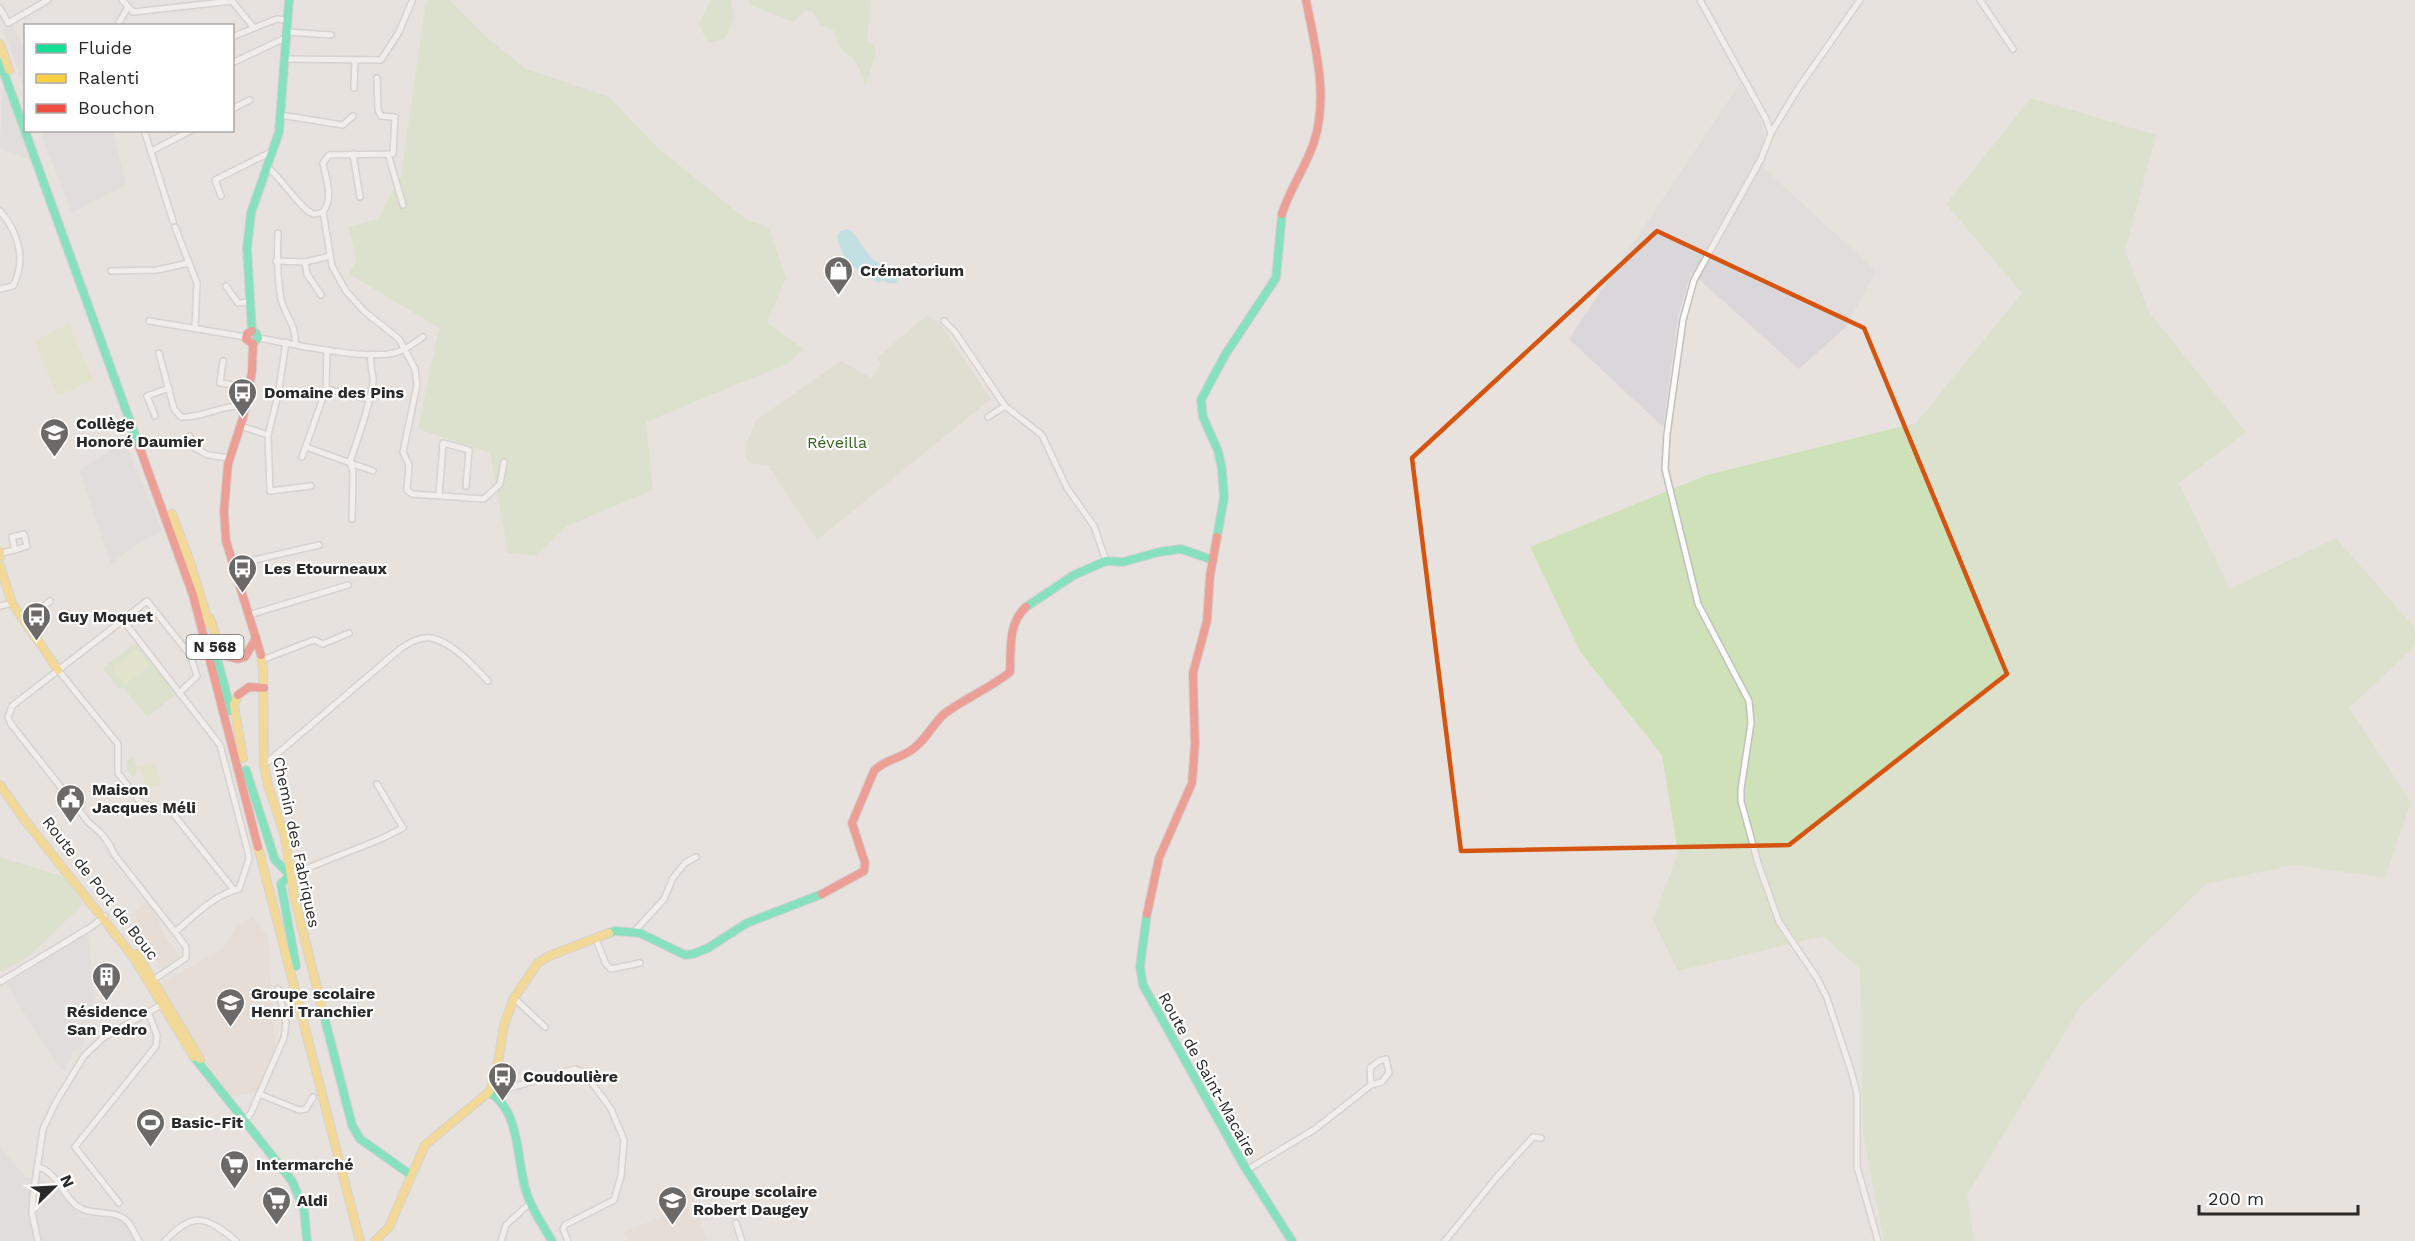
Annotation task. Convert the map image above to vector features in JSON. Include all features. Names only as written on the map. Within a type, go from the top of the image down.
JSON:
[{"type":"main road","points":[[256,341],[248,342],[247,248],[251,213],[279,132],[289,0]]},
{"type":"main road","name":"Route de Saint-Macaire","points":[[1292,1241],[1247,1170],[1148,995],[1143,985],[1140,966],[1147,911],[1160,858],[1192,783],[1195,744],[1193,673],[1207,621],[1213,560],[1224,498],[1218,451],[1203,417],[1201,400],[1225,355],[1276,278],[1279,267],[1280,219],[1315,139],[1319,124],[1319,76],[1306,0]]},
{"type":"main road","points":[[0,44],[24,110]]},
{"type":"main road","name":"N 568","points":[[0,62],[24,128]]},
{"type":"main road","name":"N 568","points":[[25,132],[193,595],[347,1179]]},
{"type":"main road","name":"N 568","points":[[32,132],[201,595],[296,966],[347,1179]]},
{"type":"main road","name":"Chemin des Fabriques","points":[[256,341],[241,426],[230,458],[224,511],[226,541],[262,660],[264,765],[285,837],[290,875],[302,928],[352,1125],[360,1138],[411,1175]]},
{"type":"main road","points":[[376,1240],[389,1227],[425,1145],[489,1092],[496,1076],[504,1025],[514,998],[537,964],[549,956],[595,937],[615,932],[637,932],[685,955],[693,954],[731,935],[743,926],[821,896],[864,871],[865,864],[852,823],[874,771],[888,759],[911,751],[941,717],[961,701],[991,687],[1010,672],[1012,632],[1016,619],[1024,608],[1074,575],[1106,561],[1123,562],[1159,552],[1181,549],[1213,560]]},
{"type":"main road","points":[[0,566],[12,603],[58,670]]},
{"type":"main road","points":[[201,595],[220,650],[226,656],[244,659],[250,654],[253,640],[256,638]]},
{"type":"main road","points":[[243,758],[234,705],[238,695],[245,688],[254,685],[264,688]]},
{"type":"main road","points":[[246,770],[277,865],[290,875],[280,884],[296,966]]},
{"type":"main road","name":"Route de Port de Bouc","points":[[0,784],[27,814],[104,917],[136,952],[164,1004],[205,1067],[244,1122],[296,1187],[304,1209],[307,1241]]},
{"type":"main road","points":[[489,1092],[500,1097],[509,1116],[530,1203],[552,1241]]},
{"type":"main road","points":[[347,1179],[364,1240]]},
{"type":"street","points":[[0,8],[8,23],[48,0]]},
{"type":"street","points":[[122,0],[132,12],[232,1],[254,28]]},
{"type":"street","points":[[1700,0],[1766,119],[1771,133]]},
{"type":"street","points":[[1860,0],[1799,87],[1771,133],[1761,159],[1694,280],[1687,299],[1667,434],[1665,469],[1698,603],[1749,701],[1751,723],[1742,778],[1741,801],[1758,862],[1779,922],[1827,998],[1852,1074],[1857,1095],[1858,1173],[1878,1241]]},
{"type":"street","points":[[1980,0],[2013,49]]},
{"type":"street","points":[[284,59],[381,60],[399,32],[412,1]]},
{"type":"street","points":[[118,24],[128,7]]},
{"type":"street","points":[[234,36],[277,19],[287,20]]},
{"type":"street","points":[[234,62],[286,35],[331,35]]},
{"type":"street","points":[[354,88],[355,60]]},
{"type":"street","points":[[377,78],[378,110],[381,116],[395,117],[391,154],[403,205]]},
{"type":"street","points":[[234,108],[250,100]]},
{"type":"street","points":[[280,115],[343,125],[353,116]]},
{"type":"street","points":[[145,132],[174,224],[197,283],[195,328]]},
{"type":"street","points":[[152,151],[188,132]]},
{"type":"street","points":[[221,196],[215,180],[274,151]]},
{"type":"street","points":[[391,154],[335,153],[324,159],[329,201],[323,212],[332,266],[346,291],[364,311],[399,339],[415,369],[417,385],[403,452],[409,465],[407,490],[412,494],[484,499],[500,484],[504,462]]},
{"type":"street","points":[[353,154],[360,197]]},
{"type":"street","points":[[268,168],[285,183],[305,209],[312,214],[323,212]]},
{"type":"street","points":[[0,211],[14,233],[21,258],[13,286],[0,289]]},
{"type":"street","points":[[278,233],[276,261],[282,302],[293,325],[295,344]]},
{"type":"street","points":[[276,261],[304,262],[330,256]]},
{"type":"street","points":[[111,272],[157,270],[189,262]]},
{"type":"street","points":[[304,262],[306,274],[321,295]]},
{"type":"street","points":[[226,286],[238,303],[249,302]]},
{"type":"street","points":[[149,321],[249,334]]},
{"type":"street","points":[[944,321],[955,332],[1005,406],[1042,435],[1067,488],[1094,526],[1106,561]]},
{"type":"street","points":[[256,341],[286,342],[327,350],[393,354],[423,338]]},
{"type":"street","points":[[286,342],[278,395],[268,435],[270,491],[311,486]]},
{"type":"street","points":[[302,457],[326,389],[327,350]]},
{"type":"street","points":[[159,353],[174,409],[181,417],[190,418],[211,411],[245,407]]},
{"type":"street","points":[[352,519],[353,471],[350,462],[369,399],[373,378],[370,372],[371,354]]},
{"type":"street","points":[[223,361],[220,383],[249,387]]},
{"type":"street","points":[[155,416],[147,396],[169,388]]},
{"type":"street","points":[[326,389],[369,399]]},
{"type":"street","points":[[988,417],[1005,406]]},
{"type":"street","points":[[241,426],[268,435]]},
{"type":"street","points":[[190,436],[195,448],[208,455],[230,458]]},
{"type":"street","points":[[439,495],[442,443],[469,450],[466,486]]},
{"type":"street","points":[[306,447],[373,471]]},
{"type":"street","points":[[233,565],[318,545]]},
{"type":"street","points":[[0,554],[15,550]]},
{"type":"street","points":[[249,615],[348,585]]},
{"type":"street","points":[[25,624],[50,601]]},
{"type":"street","points":[[151,981],[183,962],[187,956],[186,947],[114,854],[110,843],[100,830],[89,823],[11,724],[8,717],[10,707],[147,601],[190,655],[196,676],[179,693]]},
{"type":"street","points":[[0,606],[12,603]]},
{"type":"street","points":[[123,620],[220,745],[248,852],[249,859],[239,889],[214,901],[175,932]]},
{"type":"street","points":[[262,660],[314,640],[323,644],[348,633]]},
{"type":"street","points":[[264,765],[400,649],[414,640],[433,638],[466,657],[488,681]]},
{"type":"street","points":[[58,670],[118,744],[118,773],[141,803],[171,811],[234,890]]},
{"type":"street","points":[[0,717],[8,717]]},
{"type":"street","points":[[290,875],[403,828],[377,784]]},
{"type":"street","points":[[637,932],[664,899],[672,878],[685,863],[696,856]]},
{"type":"street","points":[[0,982],[104,917]]},
{"type":"street","points":[[595,937],[606,964],[611,969],[640,963]]},
{"type":"street","points":[[244,1122],[251,1113],[284,1038],[286,1023],[278,989]]},
{"type":"street","points":[[514,998],[545,1027]]},
{"type":"street","points":[[38,1241],[32,1213],[37,1167],[44,1129],[56,1102],[84,1056],[103,1038],[164,1004]]},
{"type":"street","points":[[119,1203],[75,1147],[155,1049],[157,1035],[148,1012]]},
{"type":"street","points":[[1247,1170],[1315,1129],[1371,1085],[1382,1082],[1389,1073],[1386,1059],[1378,1061],[1370,1068],[1371,1085]]},
{"type":"street","points":[[500,1097],[510,1088],[575,1069],[584,1072],[611,1109],[624,1140],[621,1176],[614,1200],[565,1225],[563,1229],[568,1241]]},
{"type":"street","points":[[259,1094],[299,1110],[306,1109],[313,1097]]},
{"type":"street","points":[[1445,1241],[1533,1137],[1541,1138]]},
{"type":"street","points":[[37,1167],[42,1167],[78,1208],[112,1214],[125,1219],[139,1241]]},
{"type":"street","points":[[501,1241],[506,1225],[530,1203]]},
{"type":"street","points":[[165,1241],[180,1226],[195,1219],[202,1220],[223,1231],[236,1241]]},
{"type":"street","points":[[736,1222],[742,1241]]},
{"type":"highlighted area","points":[[1657,231],[1864,328],[2007,674],[1789,845],[1461,851],[1412,458]]},
{"type":"shaded area","points":[[12,24],[24,47],[24,88],[3,29]]},
{"type":"shaded area","points":[[2,78],[29,159],[0,148]]},
{"type":"shaded area","points":[[1740,83],[1761,120],[1765,140],[1764,168],[1876,271],[1846,327],[1799,369],[1691,272],[1678,316],[1663,427],[1569,339]]},
{"type":"shaded area","points":[[40,132],[113,132],[126,185],[72,213]]},
{"type":"shaded area","points":[[125,442],[162,531],[138,544],[111,564],[79,470]]},
{"type":"shaded area","points":[[146,902],[158,918],[161,931],[180,957],[162,970],[128,927],[136,918],[132,914]]},
{"type":"shaded area","name":"Groupe scolaire Henri Tranchier","points":[[253,916],[268,938],[275,1051],[257,1092],[233,1096],[229,1094],[204,1061],[207,1058],[206,1055],[203,1055],[160,983],[223,949],[235,928]]},
{"type":"shaded area","points":[[88,933],[94,997],[82,1049],[73,1051],[65,1070],[57,1065],[6,984]]},
{"type":"shaded area","points":[[0,1148],[26,1177],[50,1181],[82,1218],[88,1216],[118,1220],[124,1223],[135,1241],[0,1241]]},
{"type":"shaded area","name":"Groupe scolaire Robert Daugey","points":[[688,1206],[691,1217],[699,1218],[707,1241],[627,1241],[624,1232]]},
{"type":"green space","points":[[428,0],[449,0],[484,35],[526,69],[609,97],[658,148],[746,219],[769,228],[786,278],[767,322],[803,349],[789,363],[646,422],[653,490],[567,526],[536,556],[508,553],[490,453],[418,429],[439,328],[349,274],[356,260],[349,227],[378,219],[401,175]]},
{"type":"green space","points":[[711,0],[731,0],[734,19],[725,38],[711,43],[705,38],[699,23]]},
{"type":"green space","points":[[747,0],[871,0],[867,41],[874,45],[876,52],[866,86],[858,66],[841,48],[834,31],[820,25],[813,12],[805,11],[794,22],[753,6]]},
{"type":"green space","points":[[2031,98],[2156,135],[2125,251],[2149,312],[2246,432],[2179,483],[2230,589],[2336,538],[2415,628],[2415,646],[2349,708],[2411,802],[2385,878],[2294,865],[2206,884],[2081,1006],[1967,1195],[1974,1241],[1884,1241],[1863,1134],[1860,969],[1823,936],[1678,971],[1653,920],[1678,852],[1662,755],[1581,653],[1530,547],[1707,475],[1916,423],[2022,293],[1946,204]]},
{"type":"green space","name":"Réveilla","points":[[927,315],[942,326],[991,399],[817,540],[770,468],[772,465],[752,464],[746,459],[746,444],[756,420],[841,361],[872,378],[881,364],[877,358]]},
{"type":"green space","points":[[69,324],[93,380],[58,396],[34,341]]},
{"type":"green space","points":[[137,642],[177,694],[147,717],[123,687],[119,689],[103,668]]},
{"type":"green space","points":[[137,649],[150,666],[125,685],[112,668]]},
{"type":"green space","points":[[133,756],[137,767],[136,775],[132,777],[127,771],[127,761]]},
{"type":"green space","points":[[154,762],[162,784],[147,789],[139,767]]},
{"type":"green space","points":[[0,857],[65,877],[83,904],[27,958],[0,972]]},
{"type":"water","points":[[848,229],[873,259],[897,273],[896,283],[890,284],[882,280],[879,283],[852,265],[842,253],[837,236],[840,231]]},
{"type":"traffic: fast","points":[[252,331],[247,248],[251,213],[279,132],[289,0]]},
{"type":"traffic: fast","points":[[0,62],[24,128]]},
{"type":"traffic: fast","points":[[25,132],[139,446]]},
{"type":"traffic: fast","points":[[1217,537],[1224,498],[1222,469],[1218,451],[1203,417],[1201,400],[1225,355],[1276,278],[1282,214]]},
{"type":"traffic: fast","points":[[252,331],[258,338],[253,344]]},
{"type":"traffic: fast","points":[[1026,607],[1074,575],[1106,561],[1123,562],[1159,552],[1181,549],[1213,560]]},
{"type":"traffic: fast","points":[[216,654],[231,711]]},
{"type":"traffic: fast","points":[[246,770],[275,860],[290,875],[281,884],[296,966]]},
{"type":"traffic: fast","points":[[609,933],[615,931],[640,933],[685,955],[693,954],[708,948],[747,923],[822,894]]},
{"type":"traffic: fast","points":[[1147,914],[1140,966],[1143,985],[1243,1164],[1292,1241]]},
{"type":"traffic: fast","points":[[323,1012],[352,1125],[360,1139],[411,1175]]},
{"type":"traffic: fast","points":[[194,1057],[292,1181],[304,1209],[307,1241]]},
{"type":"traffic: fast","points":[[489,1092],[507,1111],[516,1137],[528,1198],[552,1241]]},
{"type":"traffic: slow","points":[[0,44],[9,70]]},
{"type":"traffic: slow","points":[[172,514],[209,624]]},
{"type":"traffic: slow","points":[[0,552],[0,557]]},
{"type":"traffic: slow","points":[[0,566],[12,603],[58,670]]},
{"type":"traffic: slow","points":[[210,618],[220,650],[226,656]]},
{"type":"traffic: slow","points":[[261,655],[264,765],[285,837],[294,896],[323,1012]]},
{"type":"traffic: slow","points":[[238,695],[234,705],[243,758]]},
{"type":"traffic: slow","points":[[0,785],[24,819],[134,958],[194,1057]]},
{"type":"traffic: slow","points":[[258,847],[360,1241]]},
{"type":"traffic: slow","points":[[375,1241],[389,1227],[425,1145],[489,1092],[496,1076],[504,1025],[514,998],[537,964],[549,956],[609,933]]},
{"type":"traffic: slow","points":[[137,954],[200,1059]]},
{"type":"traffic: jam","points":[[1282,214],[1307,160],[1318,125],[1319,71],[1306,0]]},
{"type":"traffic: jam","points":[[252,331],[247,334],[246,339],[253,344]]},
{"type":"traffic: jam","points":[[253,344],[252,372],[243,418],[228,464],[224,511],[226,541],[261,655]]},
{"type":"traffic: jam","points":[[139,446],[193,595],[258,847]]},
{"type":"traffic: jam","points":[[1147,914],[1159,858],[1192,783],[1195,744],[1193,673],[1207,621],[1210,576],[1217,537]]},
{"type":"traffic: jam","points":[[822,894],[864,871],[865,863],[852,823],[874,771],[882,764],[915,748],[944,714],[1010,672],[1013,629],[1020,613],[1026,607]]},
{"type":"traffic: jam","points":[[226,656],[238,659],[245,657],[256,638]]},
{"type":"traffic: jam","points":[[238,695],[249,687],[264,688]]},
{"type":"place","name":"Crématorium","points":[[839,296]]},
{"type":"place","name":"Domaine des Pins","points":[[243,418]]},
{"type":"place","name":"Collège Honoré Daumier","points":[[55,458]]},
{"type":"place","name":"Les Etourneaux","points":[[243,594]]},
{"type":"place","name":"Guy Moquet","points":[[37,642]]},
{"type":"place","name":"Maison Jacques Méli","points":[[71,824]]},
{"type":"place","name":"Résidence San Pedro","points":[[107,1002]]},
{"type":"place","name":"Groupe scolaire Henri Tranchier","points":[[230,1028]]},
{"type":"place","name":"Coudoulière","points":[[502,1102]]},
{"type":"place","name":"Basic-Fit","points":[[150,1148]]},
{"type":"place","name":"Intermarché","points":[[235,1190]]},
{"type":"place","name":"Aldi","points":[[276,1226]]},
{"type":"place","name":"Groupe scolaire Robert Daugey","points":[[672,1226]]}]
